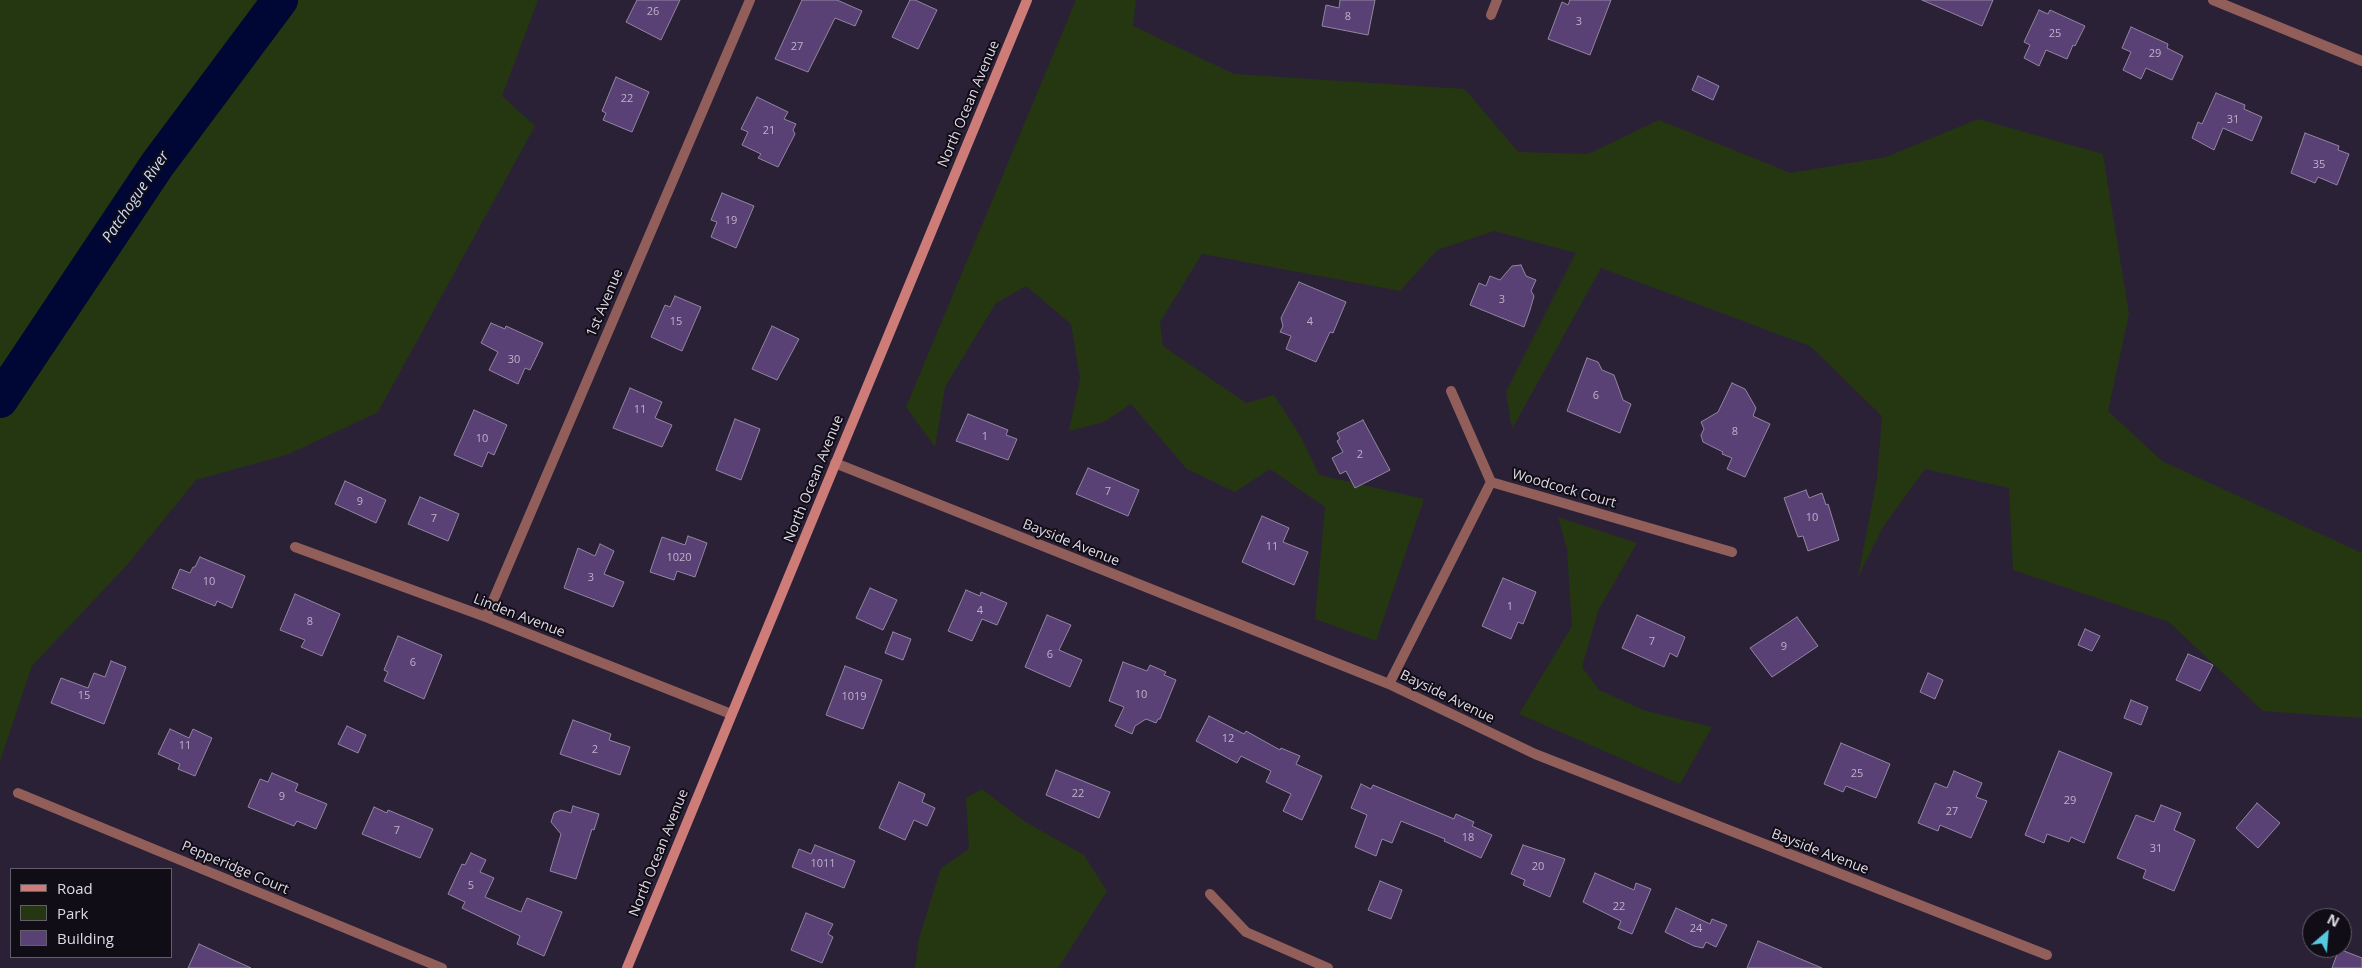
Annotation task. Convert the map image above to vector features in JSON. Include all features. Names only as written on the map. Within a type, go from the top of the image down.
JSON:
[{"type":"main road","name":"North Ocean Avenue","points":[[627,968],[1027,0]]},
{"type":"street","name":"1st Avenue","points":[[486,617],[750,0]]},
{"type":"street","points":[[1491,15],[1497,0]]},
{"type":"street","points":[[2213,0],[2362,61]]},
{"type":"street","points":[[1451,391],[1491,482]]},
{"type":"street","name":"Bayside Avenue","points":[[835,463],[1388,684],[1535,754],[2047,955]]},
{"type":"street","name":"Woodcock Court","points":[[1388,684],[1491,482],[1732,552]]},
{"type":"street","name":"Linden Avenue","points":[[295,547],[486,617],[731,714]]},
{"type":"street","name":"Pepperidge Court","points":[[18,793],[442,968]]},
{"type":"street","points":[[1210,894],[1246,932],[1328,968]]},
{"type":"green space","points":[[0,0],[538,0],[502,96],[535,126],[378,412],[289,454],[196,480],[126,566],[32,666],[0,761]]},
{"type":"green space","points":[[1076,0],[1136,0],[1133,26],[1234,74],[1465,89],[1518,152],[1588,154],[1659,120],[1791,173],[1886,157],[1978,119],[2103,154],[2129,314],[2108,411],[2162,461],[2362,553],[2362,718],[2263,711],[2169,622],[2013,570],[2009,488],[1925,469],[1883,527],[1858,577],[1877,478],[1882,416],[1810,346],[1601,268],[1512,429],[1506,392],[1576,253],[1494,231],[1437,250],[1400,291],[1202,254],[1160,322],[1163,346],[1246,403],[1274,395],[1301,437],[1319,475],[1424,499],[1376,641],[1315,619],[1325,507],[1270,469],[1235,492],[1187,469],[1131,404],[1104,422],[1069,431],[1080,378],[1071,324],[1026,286],[996,303],[945,387],[935,447],[906,407]]},
{"type":"green space","points":[[1558,517],[1637,543],[1598,611],[1582,667],[1599,690],[1646,711],[1712,727],[1680,784],[1519,714],[1572,626],[1567,549]]},
{"type":"green space","points":[[982,789],[1024,821],[1084,855],[1107,891],[1058,968],[915,968],[919,938],[941,868],[969,849],[966,798]]},
{"type":"building","points":[[637,0],[680,0],[661,40],[626,22]]},
{"type":"building","points":[[802,0],[837,0],[862,11],[855,26],[835,18],[808,72],[775,59]]},
{"type":"building","points":[[910,0],[915,0],[937,10],[918,49],[892,37]]},
{"type":"building","points":[[1340,0],[1375,0],[1368,35],[1322,26],[1326,5],[1339,8]]},
{"type":"building","points":[[1570,0],[1611,0],[1590,55],[1548,39],[1562,2],[1568,5]]},
{"type":"building","points":[[1922,0],[1993,0],[1982,26]]},
{"type":"building","points":[[2039,10],[2048,14],[2050,10],[2085,26],[2067,59],[2046,50],[2039,66],[2024,58],[2030,45],[2024,42]]},
{"type":"building","points":[[2131,27],[2168,44],[2167,48],[2183,56],[2172,80],[2146,68],[2141,79],[2123,70],[2131,52],[2122,48]]},
{"type":"building","points":[[1698,76],[1719,86],[1713,100],[1692,90]]},
{"type":"building","points":[[616,77],[649,92],[632,132],[603,120],[606,113],[602,111]]},
{"type":"building","points":[[2216,93],[2245,105],[2244,109],[2262,117],[2252,141],[2223,128],[2214,150],[2192,138],[2198,122],[2202,124]]},
{"type":"building","points":[[757,97],[788,112],[784,119],[796,124],[793,130],[795,134],[778,167],[758,158],[761,154],[742,145],[748,132],[741,129]]},
{"type":"building","points":[[2305,133],[2339,146],[2338,150],[2349,154],[2337,185],[2318,177],[2315,183],[2291,173]]},
{"type":"building","points":[[722,193],[754,206],[736,248],[711,237],[717,222],[711,220]]},
{"type":"building","points":[[1521,265],[1526,276],[1536,280],[1531,291],[1534,296],[1524,327],[1470,305],[1479,283],[1486,286],[1490,276],[1500,280],[1512,266]]},
{"type":"building","points":[[1299,282],[1346,302],[1333,333],[1330,332],[1316,362],[1286,349],[1291,336],[1280,332],[1283,326],[1281,318]]},
{"type":"building","points":[[675,296],[701,307],[682,351],[651,337],[665,305],[670,307]]},
{"type":"building","points":[[491,323],[505,329],[506,326],[543,343],[530,370],[525,368],[518,384],[489,370],[498,352],[481,343]]},
{"type":"building","points":[[772,326],[799,339],[777,380],[752,369]]},
{"type":"building","points":[[1587,358],[1598,362],[1602,370],[1614,375],[1623,400],[1631,404],[1620,433],[1567,411]]},
{"type":"building","points":[[1732,383],[1745,389],[1756,408],[1753,416],[1770,424],[1745,477],[1727,469],[1732,458],[1703,442],[1701,435],[1704,429],[1701,422],[1718,412]]},
{"type":"building","points":[[630,388],[662,402],[655,418],[672,425],[662,447],[613,428]]},
{"type":"building","points":[[474,410],[507,425],[494,455],[488,452],[482,467],[454,455]]},
{"type":"building","points":[[968,414],[1008,430],[1006,435],[1017,439],[1008,460],[956,441]]},
{"type":"building","points":[[735,419],[760,429],[741,480],[716,470]]},
{"type":"building","points":[[1363,420],[1390,470],[1355,488],[1346,471],[1340,474],[1332,458],[1343,452],[1337,441],[1340,439],[1337,433]]},
{"type":"building","points":[[1088,468],[1139,490],[1128,516],[1076,494]]},
{"type":"building","points":[[345,481],[386,500],[376,523],[335,504]]},
{"type":"building","points":[[1806,490],[1809,498],[1822,493],[1826,505],[1828,504],[1839,540],[1808,551],[1803,536],[1798,537],[1784,498]]},
{"type":"building","points":[[420,497],[459,514],[448,541],[408,524]]},
{"type":"building","points":[[1262,516],[1289,528],[1283,542],[1308,552],[1294,585],[1242,562]]},
{"type":"building","points":[[688,536],[707,543],[695,577],[677,571],[674,580],[650,572],[662,537],[685,545]]},
{"type":"building","points":[[600,544],[614,551],[604,574],[624,582],[613,607],[564,588],[578,548],[595,556]]},
{"type":"building","points":[[200,557],[245,576],[232,608],[217,601],[215,606],[172,588],[180,569],[190,573]]},
{"type":"building","points":[[1503,578],[1536,592],[1523,624],[1518,622],[1511,639],[1482,626]]},
{"type":"building","points":[[870,588],[897,600],[883,630],[856,618]]},
{"type":"building","points":[[966,590],[980,596],[981,592],[1007,603],[997,625],[982,619],[972,641],[948,631]]},
{"type":"building","points":[[295,594],[340,614],[322,656],[301,647],[305,640],[280,630]]},
{"type":"building","points":[[1047,615],[1071,625],[1059,650],[1082,660],[1070,687],[1025,667]]},
{"type":"building","points":[[1637,615],[1685,637],[1677,657],[1670,653],[1664,667],[1622,648]]},
{"type":"building","points":[[1797,617],[1818,646],[1772,677],[1750,648]]},
{"type":"building","points":[[2085,629],[2100,636],[2092,651],[2078,645]]},
{"type":"building","points":[[893,632],[911,639],[903,660],[885,653]]},
{"type":"building","points":[[398,636],[442,655],[424,699],[384,681],[388,672],[384,670]]},
{"type":"building","points":[[2188,654],[2213,665],[2200,691],[2176,680]]},
{"type":"building","points":[[111,661],[126,667],[104,724],[51,703],[61,678],[88,688],[94,673],[105,677]]},
{"type":"building","points":[[1123,662],[1147,671],[1150,665],[1166,672],[1164,675],[1176,680],[1160,719],[1156,723],[1146,719],[1135,726],[1132,734],[1115,726],[1124,707],[1109,701]]},
{"type":"building","points":[[845,666],[882,680],[863,729],[826,715]]},
{"type":"building","points":[[1928,673],[1943,680],[1935,699],[1920,692]]},
{"type":"building","points":[[2131,700],[2148,707],[2141,725],[2124,718]]},
{"type":"building","points":[[1209,716],[1244,734],[1246,731],[1280,750],[1281,748],[1300,756],[1296,764],[1322,776],[1302,820],[1283,811],[1291,794],[1266,782],[1271,771],[1241,756],[1237,763],[1196,741]]},
{"type":"building","points":[[573,720],[611,734],[609,740],[630,747],[620,775],[560,754]]},
{"type":"building","points":[[347,726],[366,735],[358,753],[338,744]]},
{"type":"building","points":[[170,729],[189,738],[193,729],[212,738],[195,776],[178,769],[180,764],[158,754]]},
{"type":"building","points":[[1841,743],[1890,764],[1876,798],[1846,786],[1843,792],[1824,784]]},
{"type":"building","points":[[2059,751],[2112,773],[2084,843],[2071,837],[2069,842],[2047,834],[2044,843],[2025,835]]},
{"type":"building","points":[[1056,770],[1110,792],[1099,818],[1046,795]]},
{"type":"building","points":[[1954,771],[1982,783],[1976,797],[1987,801],[1971,838],[1940,825],[1938,831],[1918,823],[1935,783],[1947,788]]},
{"type":"building","points":[[272,773],[298,784],[295,791],[327,804],[316,829],[297,821],[294,826],[248,807],[260,779],[268,782]]},
{"type":"building","points":[[899,782],[925,794],[922,802],[935,808],[927,826],[914,820],[905,840],[879,828]]},
{"type":"building","points":[[1361,784],[1371,789],[1373,785],[1454,819],[1456,814],[1474,822],[1472,826],[1492,835],[1481,858],[1444,841],[1445,839],[1401,821],[1392,843],[1382,839],[1376,856],[1355,847],[1367,815],[1351,808]]},
{"type":"building","points":[[2257,803],[2280,823],[2258,848],[2236,828]]},
{"type":"building","points":[[2161,805],[2181,813],[2174,830],[2195,840],[2174,891],[2143,878],[2146,870],[2117,858],[2136,815],[2154,822]]},
{"type":"building","points":[[573,806],[599,814],[594,830],[592,829],[576,879],[550,871],[561,834],[551,822],[554,813],[561,810],[571,813]]},
{"type":"building","points":[[374,807],[387,813],[388,810],[433,829],[420,858],[362,834]]},
{"type":"building","points":[[815,845],[855,861],[844,888],[792,867],[799,849],[811,854]]},
{"type":"building","points":[[1523,845],[1565,859],[1550,897],[1523,885],[1525,880],[1511,874]]},
{"type":"building","points":[[471,853],[486,860],[480,872],[494,878],[485,897],[521,912],[527,898],[562,912],[544,956],[517,944],[520,936],[462,908],[465,902],[448,894],[462,864],[465,865]]},
{"type":"building","points":[[1595,873],[1634,890],[1636,883],[1651,889],[1632,934],[1618,928],[1621,921],[1583,902]]},
{"type":"building","points":[[1380,881],[1402,890],[1391,919],[1368,910]]},
{"type":"building","points":[[1676,908],[1710,924],[1712,919],[1727,925],[1716,947],[1706,942],[1703,948],[1694,946],[1665,932]]},
{"type":"building","points":[[806,913],[833,924],[828,934],[833,937],[822,963],[791,950]]},
{"type":"building","points":[[1758,941],[1822,968],[1747,968]]},
{"type":"building","points":[[199,944],[251,968],[188,968]]},
{"type":"building","points":[[2352,954],[2362,958],[2362,968],[2332,968],[2336,958],[2352,958]]},
{"type":"waterway","name":"Patchogue River","points":[[0,400],[157,165],[280,0]]}]
